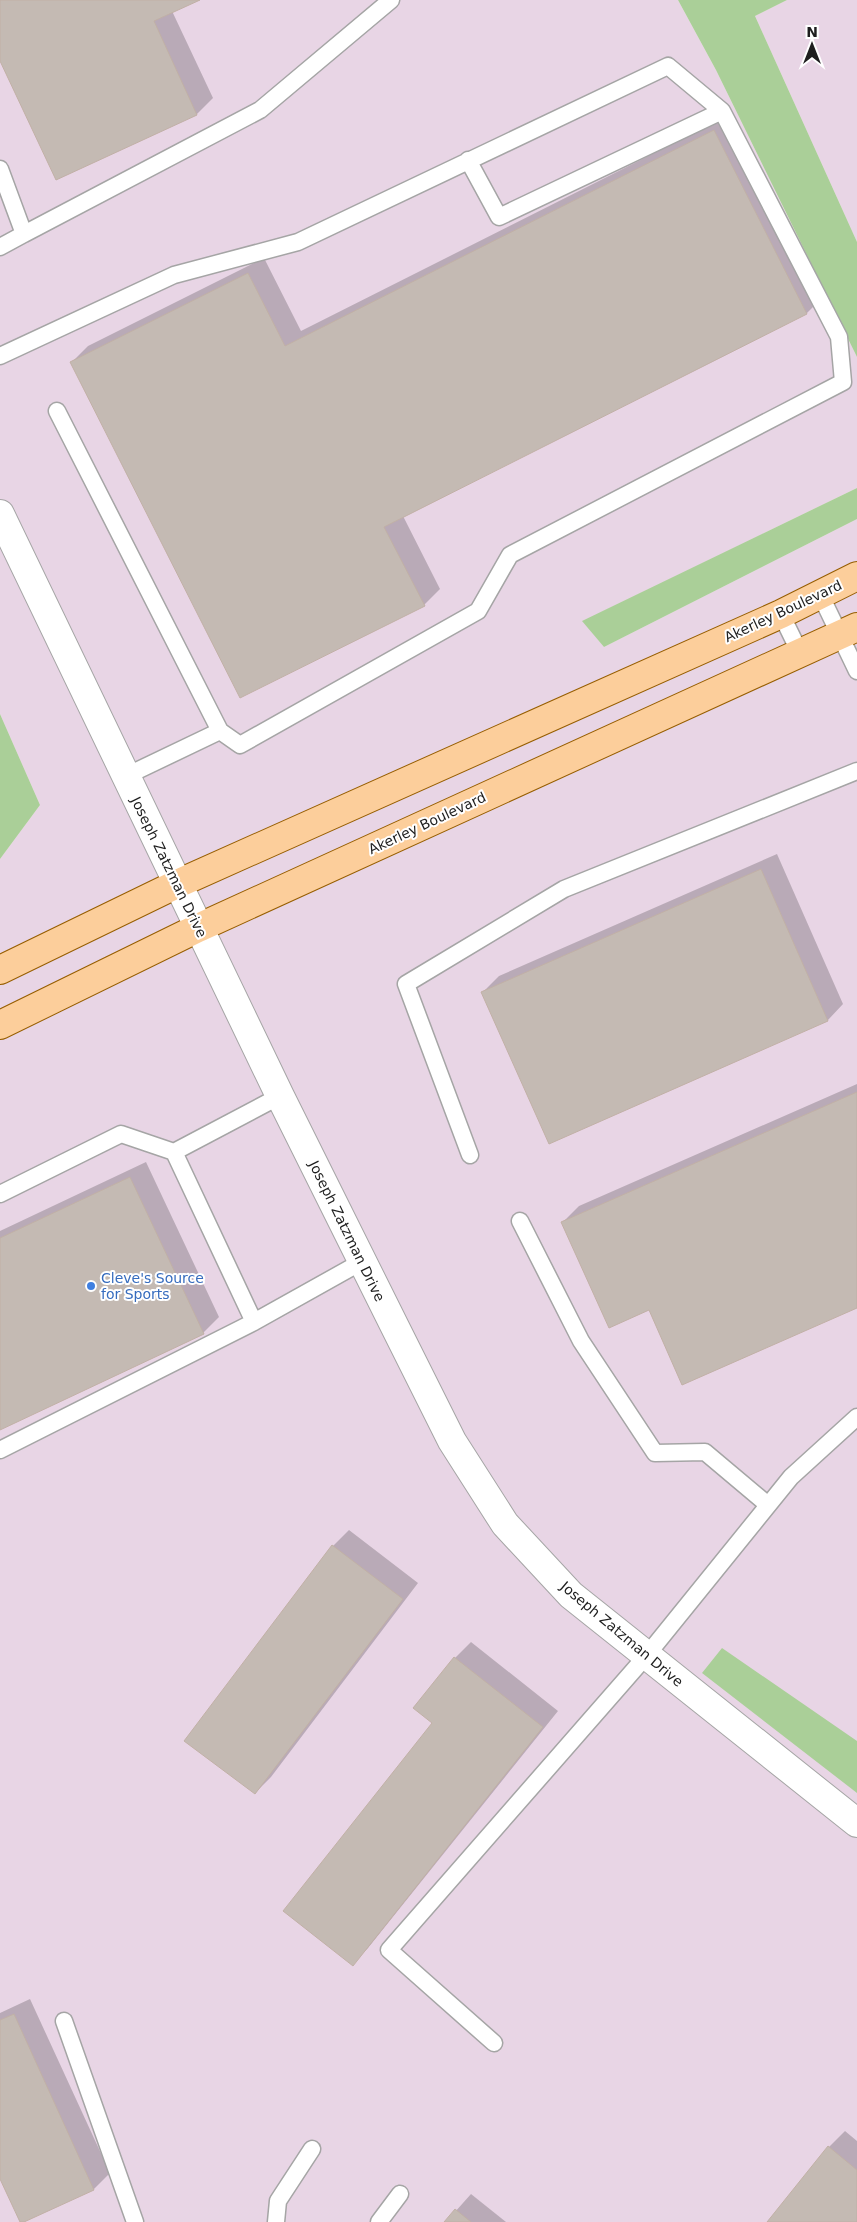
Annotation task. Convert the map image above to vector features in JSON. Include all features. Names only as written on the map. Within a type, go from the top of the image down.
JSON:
[{"type":"main road","name":"Akerley Boulevard","points":[[0,970],[177,884],[781,614],[857,576]]},
{"type":"main road","name":"Akerley Boulevard","points":[[0,1025],[198,928],[848,631]]},
{"type":"street","name":"Joseph Zatzman Drive","points":[[0,514],[198,928],[362,1261],[452,1441],[505,1524],[571,1595],[857,1823]]},
{"type":"lane","points":[[0,247],[260,110],[391,0]]},
{"type":"lane","points":[[0,356],[174,275],[298,242],[668,66],[722,111],[839,337],[843,382],[510,555],[478,611],[240,745],[220,731],[57,411]]},
{"type":"lane","points":[[468,160],[499,217],[722,111]]},
{"type":"lane","points":[[0,169],[24,234]]},
{"type":"lane","points":[[820,594],[848,631],[857,671]]},
{"type":"lane","points":[[781,614],[800,654]]},
{"type":"lane","points":[[126,776],[220,731]]},
{"type":"lane","points":[[470,1155],[406,984],[564,888],[857,771]]},
{"type":"lane","points":[[174,1152],[280,1096]]},
{"type":"lane","points":[[0,1194],[121,1134],[174,1152],[254,1322]]},
{"type":"lane","points":[[520,1221],[582,1341],[655,1453],[705,1452],[768,1505]]},
{"type":"lane","points":[[0,1450],[254,1322],[362,1261]]},
{"type":"lane","points":[[494,2044],[389,1950],[646,1655],[791,1477],[857,1417]]},
{"type":"lane","points":[[64,2021],[135,2222]]},
{"type":"lane","points":[[276,2222],[278,2201],[312,2149]]},
{"type":"lane","points":[[379,2222],[400,2194]]},
{"type":"shaded area","points":[[0,0],[678,0],[716,70],[857,357],[857,488],[583,621],[604,647],[857,519],[857,2222],[0,2222],[0,859],[40,805],[0,714]]},
{"type":"shaded area","points":[[787,0],[857,0],[857,242],[755,16]]},
{"type":"green space","points":[[678,0],[787,0],[755,16],[857,242],[857,357],[716,70]]},
{"type":"green space","points":[[857,488],[857,519],[604,647],[582,621]]},
{"type":"green space","points":[[0,714],[40,805],[0,859]]},
{"type":"green space","points":[[722,1648],[857,1741],[857,1793],[702,1673]]},
{"type":"building","points":[[0,0],[200,0],[154,21],[197,115],[56,180],[0,61]]},
{"type":"building","points":[[714,130],[807,314],[384,527],[425,606],[240,698],[70,362],[248,273],[285,346]]},
{"type":"building","points":[[761,869],[828,1021],[549,1144],[481,992]]},
{"type":"building","points":[[857,1092],[857,1308],[682,1385],[649,1310],[609,1328],[561,1222]]},
{"type":"building","name":"Cleve's Source for Sports","points":[[130,1177],[204,1334],[0,1430],[0,1238]]},
{"type":"building","points":[[332,1545],[403,1599],[255,1794],[184,1741]]},
{"type":"building","points":[[454,1657],[543,1727],[353,1966],[283,1911],[432,1723],[413,1708]]},
{"type":"building","points":[[14,2014],[94,2190],[24,2222],[20,2222],[0,2179],[0,2020]]},
{"type":"building","points":[[828,2146],[857,2170],[857,2222],[767,2222]]},
{"type":"building","points":[[455,2209],[471,2222],[444,2222]]},
{"type":"place","name":"Cleve's Source for Sports","points":[[91,1286]]}]
